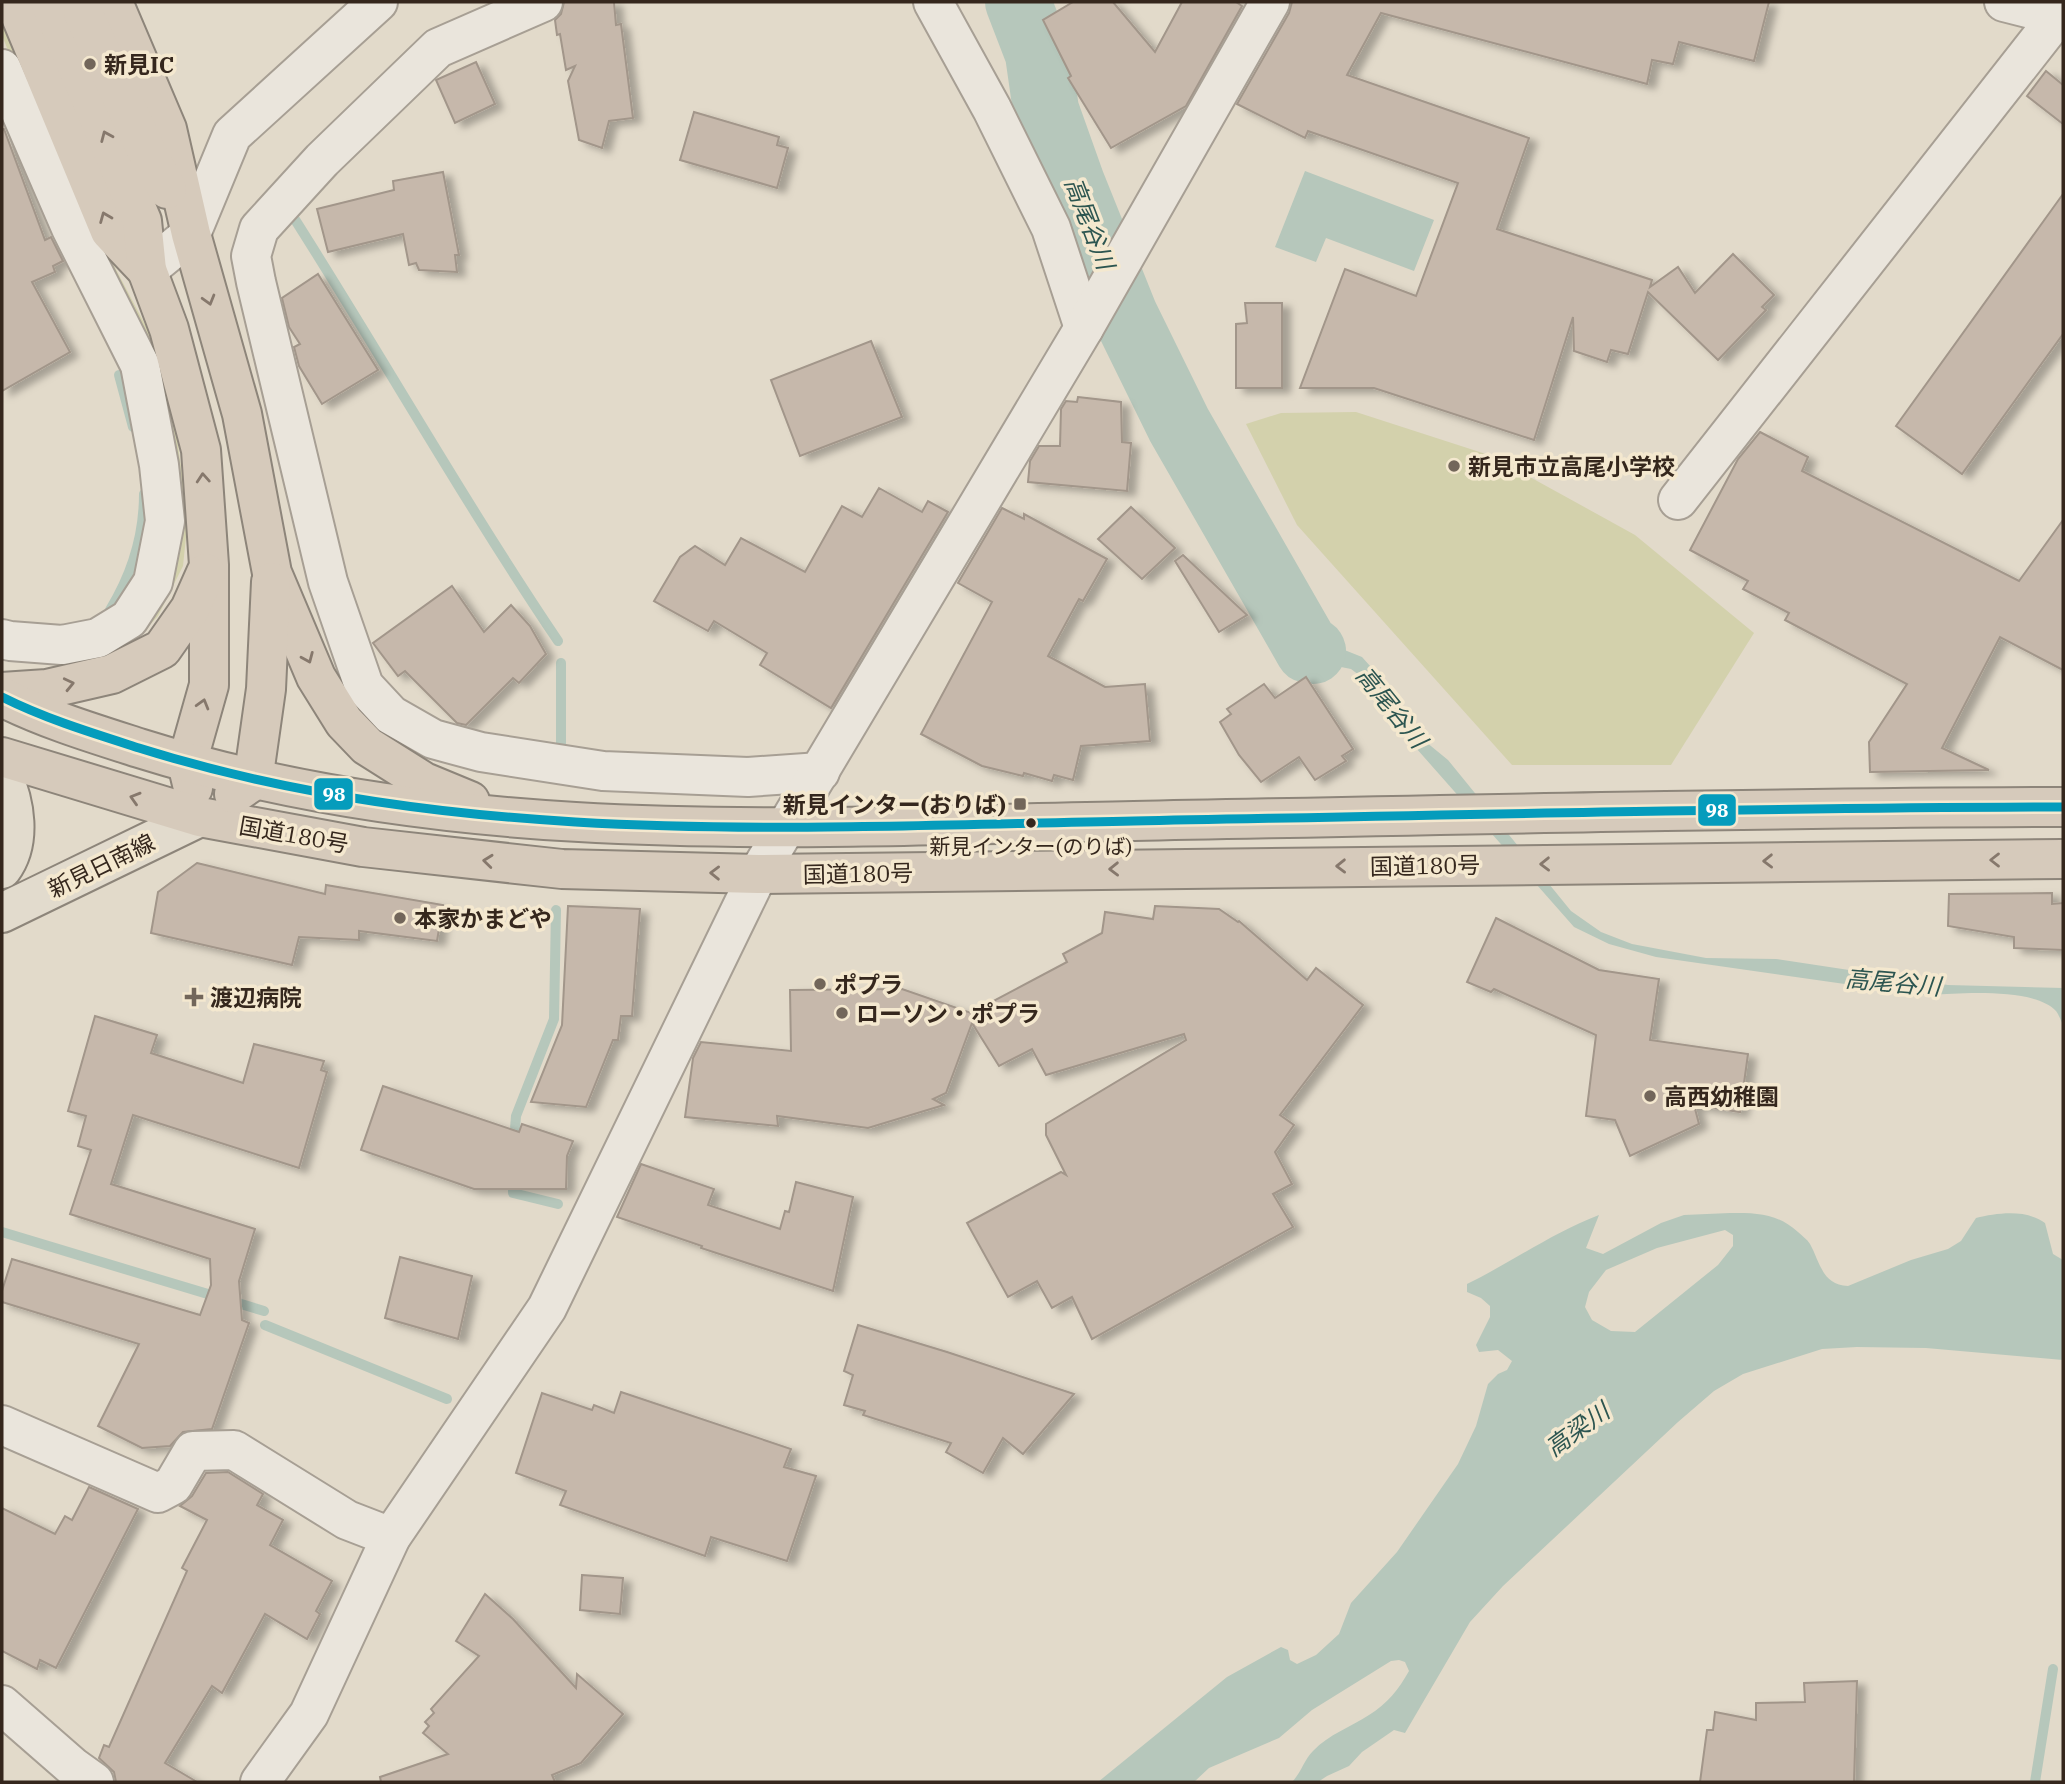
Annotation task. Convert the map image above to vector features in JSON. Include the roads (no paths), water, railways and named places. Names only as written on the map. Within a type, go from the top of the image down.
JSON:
[{"type":"highway","points":[[15,2],[110,231],[147,270]]},
{"type":"highway","points":[[50,2],[142,220],[147,270],[169,329],[201,450],[209,565],[209,685],[187,763],[200,817],[253,780],[266,688],[272,573]]},
{"type":"highway","points":[[78,2],[147,152],[191,234]]},
{"type":"highway","points":[[113,2],[167,129],[191,234],[242,414],[272,573],[316,677],[344,722],[367,747],[424,782],[508,816]]},
{"type":"highway","points":[[2,695],[47,689],[112,674],[162,649],[190,608],[209,565]]},
{"type":"highway","name":"国道180号","points":[[2,695],[41,716],[187,763],[253,780],[403,807],[614,825],[787,828],[1809,808],[2063,807]]},
{"type":"highway","name":"国道180号","points":[[2,757],[200,817],[363,847],[562,869],[758,874],[2063,859]]},
{"type":"main road","points":[[2,774],[9,790],[15,819],[10,858],[2,869]]},
{"type":"main road","name":"新見日南線","points":[[2,913],[200,817]]},
{"type":"street","points":[[147,270],[191,234],[232,135],[378,2]]},
{"type":"street","points":[[543,2],[438,48],[304,180],[259,229],[251,256],[328,582],[365,686],[391,715],[433,739],[481,752],[603,771],[748,777],[820,772]]},
{"type":"street","points":[[933,2],[992,109],[1051,228],[1090,316]]},
{"type":"street","points":[[260,1782],[309,1714],[391,1537],[547,1308],[758,874],[1090,316],[1270,2]]},
{"type":"street","points":[[1678,500],[2060,16],[2004,2]]},
{"type":"street","points":[[2,69],[71,228],[140,365],[159,465],[165,521],[153,582],[129,619],[98,638],[62,645],[10,642],[2,639]]},
{"type":"street","points":[[2,1425],[158,1493],[173,1485],[193,1451],[234,1450],[347,1520],[391,1537]]},
{"type":"street","points":[[2,1705],[73,1768],[94,1782]]},
{"type":"water","points":[[1305,171],[1434,220],[1414,271],[1326,238],[1316,262],[1275,247]]},
{"type":"water","points":[[1277,566],[1310,631],[1322,641],[1362,657],[1379,676],[1426,742],[1448,760],[1571,911],[1601,932],[1632,944],[1706,958],[1776,959],[1948,985],[2063,988],[2063,1025],[2056,1011],[2046,1004],[2016,995],[1917,994],[1656,957],[1609,944],[1574,927],[1401,731],[1363,678],[1351,669],[1305,664],[1259,585]]},
{"type":"water","name":"高梁川","points":[[1749,1213],[1782,1221],[1809,1242],[1823,1271],[1832,1282],[1848,1286],[1911,1260],[1948,1249],[1961,1241],[1976,1218],[2011,1213],[2037,1219],[2045,1223],[2053,1254],[2063,1260],[2063,1360],[1926,1348],[1857,1347],[1822,1349],[1743,1374],[1714,1391],[1678,1422],[1503,1586],[1470,1622],[1405,1733],[1394,1730],[1362,1752],[1349,1766],[1318,1782],[1292,1782],[1319,1745],[1375,1711],[1397,1690],[1409,1671],[1405,1662],[1391,1661],[1312,1710],[1279,1738],[1209,1768],[1194,1782],[1098,1782],[1227,1677],[1281,1647],[1288,1650],[1290,1660],[1297,1664],[1316,1655],[1339,1634],[1351,1603],[1397,1552],[1458,1464],[1476,1426],[1488,1384],[1498,1374],[1507,1370],[1512,1361],[1498,1350],[1479,1352],[1476,1345],[1490,1317],[1490,1306],[1481,1298],[1467,1292],[1467,1284],[1565,1230],[1599,1215],[1586,1248],[1603,1254],[1661,1223],[1684,1215]],"holes":[[[1725,1230],[1733,1235],[1733,1246],[1718,1265],[1635,1332],[1611,1331],[1592,1320],[1585,1307],[1589,1292],[1606,1270],[1657,1248]]]},
{"type":"waterway","name":"高尾谷川","points":[[1018,2],[1038,54],[1046,110],[1125,315],[1179,425],[1308,650],[1313,651]]},
{"type":"waterway","points":[[294,218],[558,641]]},
{"type":"waterway","points":[[119,375],[133,427]]},
{"type":"waterway","points":[[110,610],[125,583],[135,555],[142,525],[144,494]]},
{"type":"waterway","points":[[561,663],[561,753]]},
{"type":"waterway","points":[[514,1142],[516,1116],[554,1019],[556,910]]},
{"type":"waterway","points":[[513,1175],[513,1193],[558,1204]]},
{"type":"waterway","points":[[2,1232],[264,1311]]},
{"type":"waterway","points":[[265,1325],[447,1399]]},
{"type":"waterway","points":[[2035,1782],[2053,1669]]},
{"type":"place","name":"新見IC","points":[[90,64]]},
{"type":"place","name":"新見市立高尾小学校","points":[[1454,466]]},
{"type":"place","name":"新見インター(おりば)","points":[[1020,804]]},
{"type":"place","name":"新見インター(のりば)","points":[[1031,823]]},
{"type":"place","name":"本家かまどや","points":[[400,918]]},
{"type":"place","name":"ポプラ","points":[[820,984]]},
{"type":"place","name":"渡辺病院","points":[[194,997]]},
{"type":"place","name":"ローソン・ポプラ","points":[[842,1013]]},
{"type":"place","name":"高西幼稚園","points":[[1650,1096]]}]
